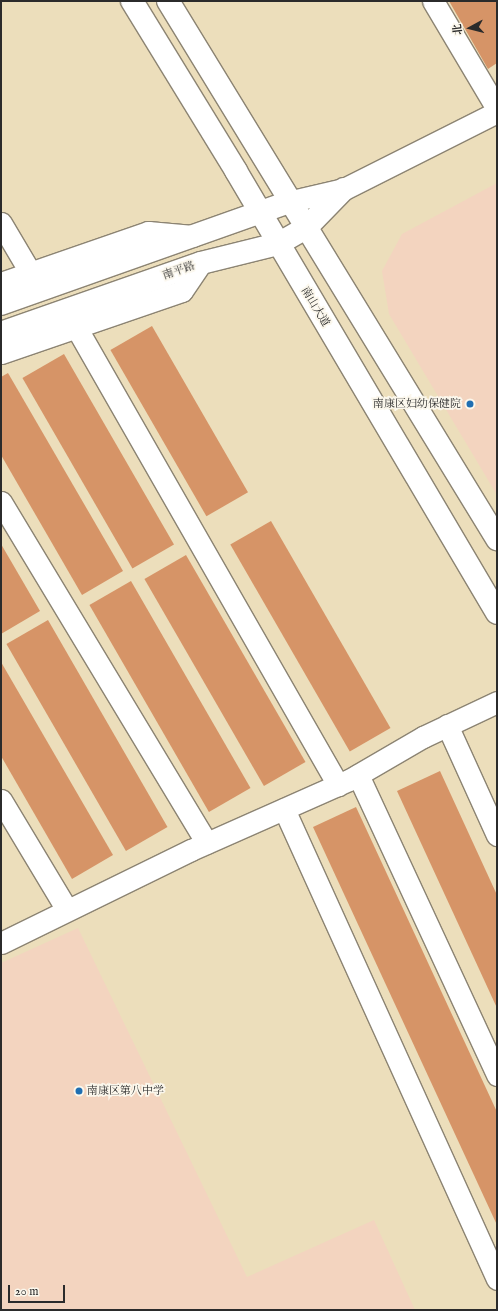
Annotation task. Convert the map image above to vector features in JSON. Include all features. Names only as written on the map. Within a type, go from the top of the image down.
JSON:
[{"type":"main road","name":"南山大道","points":[[132,1],[260,212],[497,613]]},
{"type":"main road","points":[[168,1],[292,201],[497,539]]},
{"type":"main road","name":"南平路","points":[[1,333],[201,263],[278,244],[307,228],[344,189]]},
{"type":"main road","name":"南平路","points":[[1,304],[292,201]]},
{"type":"street","points":[[433,1],[497,110]]},
{"type":"street","name":"南平路","points":[[292,201],[344,189],[497,110]]},
{"type":"street","points":[[1,223],[30,272]]},
{"type":"street","points":[[1,283],[148,232],[193,236]]},
{"type":"street","points":[[1,353],[182,291],[201,263]]},
{"type":"street","points":[[76,327],[338,785]]},
{"type":"street","points":[[1,502],[207,843]]},
{"type":"street","points":[[1,943],[207,843],[338,785],[447,725],[497,702]]},
{"type":"street","points":[[447,725],[497,835]]},
{"type":"street","points":[[358,775],[497,1075]]},
{"type":"street","points":[[1,800],[68,910]]},
{"type":"street","points":[[284,809],[497,1279]]},
{"type":"shaded area","name":"南康区妇幼保健院","points":[[497,183],[497,495],[389,314],[382,271],[402,234]]},
{"type":"shaded area","name":"南康区第八中学","points":[[78,928],[247,1277],[374,1220],[415,1310],[1,1310],[1,963]]},
{"type":"building","points":[[449,1],[497,1],[497,63],[488,69]]},
{"type":"building","points":[[152,326],[248,492],[206,516],[110,350]]},
{"type":"building","points":[[64,354],[174,545],[132,569],[22,378]]},
{"type":"building","points":[[8,373],[123,571],[82,595],[1,455],[1,377]]},
{"type":"building","points":[[271,521],[390,728],[350,751],[230,544]]},
{"type":"building","points":[[1,544],[40,611],[1,634]]},
{"type":"building","points":[[186,555],[306,762],[264,786],[144,579]]},
{"type":"building","points":[[131,581],[250,788],[209,812],[89,605]]},
{"type":"building","points":[[48,620],[168,827],[126,851],[6,644]]},
{"type":"building","points":[[1,662],[113,855],[72,879],[1,756]]},
{"type":"building","points":[[440,771],[497,895],[497,1008],[397,791]]},
{"type":"building","points":[[356,807],[497,1112],[497,1225],[313,827]]},
{"type":"place","name":"南康区妇幼保健院","points":[[470,404]]},
{"type":"place","name":"南康区第八中学","points":[[79,1091]]}]
